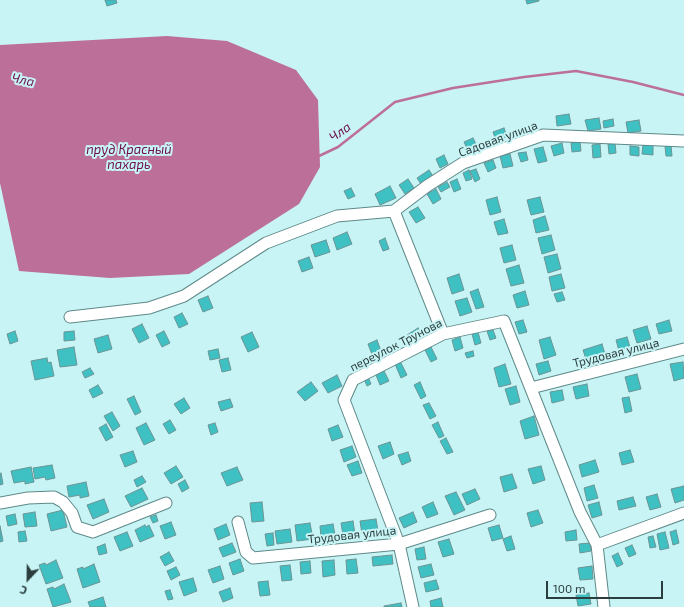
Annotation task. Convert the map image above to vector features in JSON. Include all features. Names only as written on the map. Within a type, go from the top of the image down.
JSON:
[{"type":"street","name":"Садовая улица","points":[[394,211],[463,163],[543,135],[684,141]]},
{"type":"street","points":[[70,317],[158,306],[184,296],[266,244],[336,216],[394,211],[443,334]]},
{"type":"street","name":"переулок Трунова","points":[[413,607],[399,544],[344,400],[353,380],[443,334],[504,321],[580,512],[597,546],[604,607]]},
{"type":"street","name":"Трудовая улица","points":[[531,388],[684,349]]},
{"type":"street","points":[[0,503],[28,498],[54,497],[63,502],[72,514],[77,527],[93,532],[166,503]]},
{"type":"street","points":[[597,546],[684,513]]},
{"type":"street","name":"Трудовая улица","points":[[238,522],[246,552],[253,558],[399,544],[490,515]]},
{"type":"water","name":"пруд Красный пахарь","points":[[167,36],[227,41],[296,70],[318,100],[320,167],[299,204],[189,274],[110,278],[19,271],[0,183],[0,45]]},
{"type":"building","points":[[105,0],[116,0],[117,3],[107,6]]},
{"type":"building","points":[[526,0],[539,0],[539,1],[527,4]]},
{"type":"building","points":[[569,114],[571,124],[557,126],[556,116]]},
{"type":"building","points":[[599,118],[601,129],[588,131],[585,120]]},
{"type":"building","points":[[613,119],[614,126],[604,128],[603,121]]},
{"type":"building","points":[[639,120],[641,131],[628,133],[626,122]]},
{"type":"building","points":[[504,128],[507,137],[496,141],[493,132]]},
{"type":"building","points":[[473,138],[478,148],[469,153],[464,142]]},
{"type":"building","points":[[580,142],[581,151],[572,152],[571,143]]},
{"type":"building","points":[[562,143],[564,153],[554,156],[551,146]]},
{"type":"building","points":[[615,143],[616,153],[609,154],[608,144]]},
{"type":"building","points":[[600,144],[601,157],[593,158],[592,145]]},
{"type":"building","points":[[643,145],[653,145],[653,155],[642,154]]},
{"type":"building","points":[[671,145],[672,156],[666,156],[665,146]]},
{"type":"building","points":[[630,146],[639,147],[639,156],[630,155]]},
{"type":"building","points":[[543,147],[547,161],[538,163],[534,149]]},
{"type":"building","points":[[526,152],[528,160],[521,162],[518,153]]},
{"type":"building","points":[[510,154],[513,166],[503,168],[500,156]]},
{"type":"building","points":[[444,155],[448,164],[440,168],[436,159]]},
{"type":"building","points":[[493,160],[496,168],[488,172],[484,163]]},
{"type":"building","points":[[476,169],[480,179],[475,182],[470,171]]},
{"type":"building","points":[[429,170],[433,176],[421,184],[417,178]]},
{"type":"building","points":[[469,170],[472,179],[466,181],[463,173]]},
{"type":"building","points":[[408,179],[414,188],[405,194],[399,185]]},
{"type":"building","points":[[457,179],[461,189],[454,192],[450,182]]},
{"type":"building","points":[[447,182],[450,187],[441,192],[438,187]]},
{"type":"building","points":[[390,186],[396,198],[380,205],[375,194]]},
{"type":"building","points":[[351,188],[355,196],[348,199],[344,191]]},
{"type":"building","points":[[436,189],[441,199],[433,204],[427,194]]},
{"type":"building","points":[[497,197],[501,212],[490,215],[486,200]]},
{"type":"building","points":[[540,197],[544,212],[531,215],[527,200]]},
{"type":"building","points":[[418,207],[425,218],[416,223],[409,212]]},
{"type":"building","points":[[545,216],[549,230],[536,233],[533,220]]},
{"type":"building","points":[[504,219],[508,233],[498,235],[494,222]]},
{"type":"building","points":[[347,232],[352,244],[337,250],[333,238]]},
{"type":"building","points":[[551,235],[555,250],[542,254],[538,238]]},
{"type":"building","points":[[385,238],[389,249],[383,251],[379,241]]},
{"type":"building","points":[[326,240],[330,252],[315,257],[311,245]]},
{"type":"building","points":[[512,245],[516,260],[504,263],[500,248]]},
{"type":"building","points":[[557,254],[561,269],[548,273],[544,257]]},
{"type":"building","points":[[309,257],[313,268],[302,272],[298,261]]},
{"type":"building","points":[[519,265],[524,283],[511,286],[506,269]]},
{"type":"building","points":[[459,274],[464,290],[452,294],[447,278]]},
{"type":"building","points":[[561,274],[565,288],[552,291],[549,277]]},
{"type":"building","points":[[478,289],[484,307],[476,309],[470,292]]},
{"type":"building","points":[[525,291],[529,305],[517,308],[513,295]]},
{"type":"building","points":[[562,292],[565,300],[557,302],[554,294]]},
{"type":"building","points":[[208,296],[213,308],[203,312],[198,300]]},
{"type":"building","points":[[467,298],[472,312],[460,316],[455,301]]},
{"type":"building","points":[[182,313],[188,324],[179,328],[174,317]]},
{"type":"building","points":[[523,320],[527,332],[519,334],[515,322]]},
{"type":"building","points":[[669,320],[672,331],[659,334],[656,324]]},
{"type":"building","points":[[142,324],[149,338],[139,343],[132,329]]},
{"type":"building","points":[[647,326],[651,339],[637,343],[633,330]]},
{"type":"building","points":[[418,328],[422,333],[411,341],[407,335]]},
{"type":"building","points":[[493,330],[496,338],[490,340],[487,331]]},
{"type":"building","points":[[15,331],[18,341],[10,344],[7,334]]},
{"type":"building","points":[[74,331],[75,340],[64,341],[64,332]]},
{"type":"building","points":[[164,331],[170,343],[162,347],[156,335]]},
{"type":"building","points":[[252,332],[259,347],[248,352],[241,337]]},
{"type":"building","points":[[478,332],[481,343],[475,345],[472,334]]},
{"type":"building","points":[[108,335],[112,349],[98,353],[94,339]]},
{"type":"building","points":[[460,337],[463,348],[455,351],[452,340]]},
{"type":"building","points":[[550,337],[556,355],[544,359],[539,340]]},
{"type":"building","points":[[627,337],[630,347],[619,351],[616,340]]},
{"type":"building","points":[[377,340],[382,354],[373,357],[368,344]]},
{"type":"building","points":[[602,344],[605,354],[586,359],[583,350]]},
{"type":"building","points":[[74,347],[77,365],[60,367],[57,350]]},
{"type":"building","points":[[431,347],[437,359],[431,362],[425,350]]},
{"type":"building","points":[[218,349],[220,358],[210,360],[208,351]]},
{"type":"building","points":[[473,351],[474,356],[467,358],[465,353]]},
{"type":"building","points":[[47,358],[48,363],[51,362],[54,376],[35,380],[31,361]]},
{"type":"building","points":[[228,358],[231,370],[222,372],[219,360]]},
{"type":"building","points":[[400,361],[407,375],[401,378],[395,364]]},
{"type":"building","points":[[548,361],[551,371],[539,375],[536,364]]},
{"type":"building","points":[[683,362],[684,378],[674,381],[670,364]]},
{"type":"building","points":[[505,364],[511,384],[499,387],[494,368]]},
{"type":"building","points":[[90,368],[94,374],[85,378],[82,372]]},
{"type":"building","points":[[384,371],[389,381],[380,385],[376,375]]},
{"type":"building","points":[[637,374],[641,389],[629,392],[625,377]]},
{"type":"building","points":[[337,375],[342,386],[328,393],[322,383]]},
{"type":"building","points":[[368,377],[371,384],[367,386],[364,379]]},
{"type":"building","points":[[311,382],[318,391],[305,401],[297,392]]},
{"type":"building","points":[[420,382],[426,396],[421,399],[414,385]]},
{"type":"building","points":[[587,384],[589,396],[576,399],[573,387]]},
{"type":"building","points":[[98,385],[103,393],[93,398],[89,390]]},
{"type":"building","points":[[516,386],[520,402],[510,405],[505,389]]},
{"type":"building","points":[[562,390],[564,400],[552,403],[550,392]]},
{"type":"building","points":[[134,396],[141,412],[135,415],[127,399]]},
{"type":"building","points":[[629,397],[632,411],[625,413],[622,398]]},
{"type":"building","points":[[184,398],[190,408],[181,414],[174,404]]},
{"type":"building","points":[[230,399],[233,407],[221,411],[218,402]]},
{"type":"building","points":[[429,403],[436,416],[430,419],[423,405]]},
{"type":"building","points":[[112,412],[120,426],[113,431],[104,416]]},
{"type":"building","points":[[534,416],[539,435],[525,439],[520,421]]},
{"type":"building","points":[[170,420],[176,430],[169,434],[163,424]]},
{"type":"building","points":[[438,422],[444,436],[439,438],[432,425]]},
{"type":"building","points":[[146,423],[155,440],[144,445],[136,428]]},
{"type":"building","points":[[215,423],[218,432],[211,435],[208,425]]},
{"type":"building","points":[[106,424],[113,437],[106,441],[99,428]]},
{"type":"building","points":[[338,425],[343,437],[332,441],[328,429]]},
{"type":"building","points":[[446,438],[453,452],[447,454],[440,441]]},
{"type":"building","points":[[390,442],[394,454],[383,459],[378,446]]},
{"type":"building","points":[[352,446],[356,457],[344,462],[340,450]]},
{"type":"building","points":[[630,450],[634,462],[622,465],[619,453]]},
{"type":"building","points":[[133,451],[137,462],[125,467],[120,455]]},
{"type":"building","points":[[408,452],[411,461],[402,465],[398,455]]},
{"type":"building","points":[[595,460],[599,472],[582,477],[579,465]]},
{"type":"building","points":[[358,461],[362,473],[352,476],[347,465]]},
{"type":"building","points":[[52,465],[55,478],[46,480],[45,477],[35,479],[33,468]]},
{"type":"building","points":[[176,466],[183,477],[171,484],[164,473]]},
{"type":"building","points":[[541,466],[545,480],[533,484],[528,469]]},
{"type":"building","points":[[31,467],[34,482],[25,484],[25,481],[14,483],[11,471]]},
{"type":"building","points":[[237,467],[243,480],[227,486],[221,473]]},
{"type":"building","points":[[1,473],[3,484],[0,485],[0,474]]},
{"type":"building","points":[[512,474],[517,488],[504,492],[500,477]]},
{"type":"building","points":[[142,476],[146,482],[137,487],[134,480]]},
{"type":"building","points":[[185,480],[189,488],[182,492],[178,484]]},
{"type":"building","points":[[86,482],[89,496],[80,498],[80,495],[69,497],[67,486]]},
{"type":"building","points":[[594,485],[598,498],[587,501],[584,488]]},
{"type":"building","points":[[684,486],[684,500],[675,503],[671,489]]},
{"type":"building","points":[[142,488],[148,499],[131,507],[125,496]]},
{"type":"building","points":[[475,489],[480,499],[467,505],[462,494]]},
{"type":"building","points":[[456,492],[465,510],[454,515],[445,496]]},
{"type":"building","points":[[657,494],[661,507],[650,510],[646,497]]},
{"type":"building","points":[[633,497],[636,506],[619,510],[617,501]]},
{"type":"building","points":[[104,499],[109,512],[93,519],[87,505]]},
{"type":"building","points":[[262,502],[264,521],[252,522],[250,503]]},
{"type":"building","points":[[433,502],[438,514],[427,518],[422,507]]},
{"type":"building","points":[[599,502],[602,515],[592,518],[588,505]]},
{"type":"building","points":[[63,510],[67,527],[51,531],[47,514]]},
{"type":"building","points":[[538,510],[543,523],[531,527],[527,513]]},
{"type":"building","points":[[35,512],[37,526],[25,527],[23,514]]},
{"type":"building","points":[[413,512],[417,522],[404,528],[399,518]]},
{"type":"building","points":[[15,514],[17,524],[8,526],[6,516]]},
{"type":"building","points":[[156,515],[158,521],[153,523],[150,517]]},
{"type":"building","points":[[376,519],[378,531],[362,534],[360,521]]},
{"type":"building","points":[[353,521],[355,534],[343,535],[341,523]]},
{"type":"building","points":[[171,522],[176,535],[165,539],[160,526]]},
{"type":"building","points":[[310,523],[313,539],[297,541],[295,525]]},
{"type":"building","points":[[226,524],[230,535],[218,540],[214,529]]},
{"type":"building","points":[[333,524],[335,535],[321,537],[320,526]]},
{"type":"building","points":[[145,525],[146,527],[149,525],[154,536],[140,542],[135,530]]},
{"type":"building","points":[[499,525],[503,538],[492,541],[488,528]]},
{"type":"building","points":[[0,526],[3,541],[0,542]]},
{"type":"building","points":[[290,529],[292,542],[277,544],[275,531]]},
{"type":"building","points":[[576,530],[577,540],[566,541],[565,532]]},
{"type":"building","points":[[676,530],[679,543],[673,545],[670,532]]},
{"type":"building","points":[[25,531],[27,541],[19,542],[18,532]]},
{"type":"building","points":[[127,532],[133,546],[120,551],[114,537]]},
{"type":"building","points":[[665,532],[669,548],[660,550],[657,534]]},
{"type":"building","points":[[273,533],[274,545],[267,546],[265,534]]},
{"type":"building","points":[[511,536],[515,549],[507,551],[503,539]]},
{"type":"building","points":[[653,536],[656,547],[650,548],[648,537]]},
{"type":"building","points":[[449,539],[454,554],[443,557],[438,542]]},
{"type":"building","points":[[232,543],[236,552],[223,557],[219,548]]},
{"type":"building","points":[[590,543],[591,551],[580,553],[579,544]]},
{"type":"building","points":[[105,544],[107,553],[99,555],[97,547]]},
{"type":"building","points":[[632,545],[636,554],[629,557],[625,548]]},
{"type":"building","points":[[424,547],[426,559],[417,560],[415,549]]},
{"type":"building","points":[[169,552],[174,561],[165,566],[160,557]]},
{"type":"building","points":[[618,553],[623,564],[617,567],[612,556]]},
{"type":"building","points":[[392,555],[393,564],[373,566],[372,557]]},
{"type":"building","points":[[240,559],[244,571],[233,575],[229,563]]},
{"type":"building","points":[[356,559],[358,573],[347,574],[346,560]]},
{"type":"building","points":[[56,560],[63,578],[46,584],[39,565],[45,563],[46,565]]},
{"type":"building","points":[[334,560],[335,575],[323,577],[322,561]]},
{"type":"building","points":[[310,561],[311,573],[301,574],[300,562]]},
{"type":"building","points":[[94,564],[100,582],[83,588],[77,569],[83,567],[83,569]]},
{"type":"building","points":[[431,564],[434,575],[421,578],[418,567]]},
{"type":"building","points":[[290,565],[292,580],[282,581],[280,566]]},
{"type":"building","points":[[220,566],[224,579],[213,583],[208,570]]},
{"type":"building","points":[[592,566],[593,579],[580,580],[578,568]]},
{"type":"building","points":[[176,567],[180,575],[171,580],[167,571]]},
{"type":"building","points":[[193,578],[197,591],[184,596],[179,582]]},
{"type":"building","points":[[436,580],[439,589],[426,592],[424,583]]},
{"type":"building","points":[[268,581],[270,595],[260,596],[258,582]]},
{"type":"building","points":[[64,584],[71,602],[53,607],[47,589],[53,587],[54,589]]},
{"type":"building","points":[[230,588],[233,598],[223,602],[219,592]]},
{"type":"building","points":[[170,590],[173,599],[168,600],[165,591]]},
{"type":"building","points":[[589,593],[591,604],[578,606],[576,595]]},
{"type":"building","points":[[103,597],[106,607],[90,607],[88,602]]},
{"type":"building","points":[[441,598],[443,607],[431,607],[430,601]]},
{"type":"building","points":[[401,603],[402,607],[384,607],[384,606]]},
{"type":"waterway","name":"Чла","points":[[316,156],[338,147],[395,102],[453,88],[576,71],[633,82],[684,95]]}]
